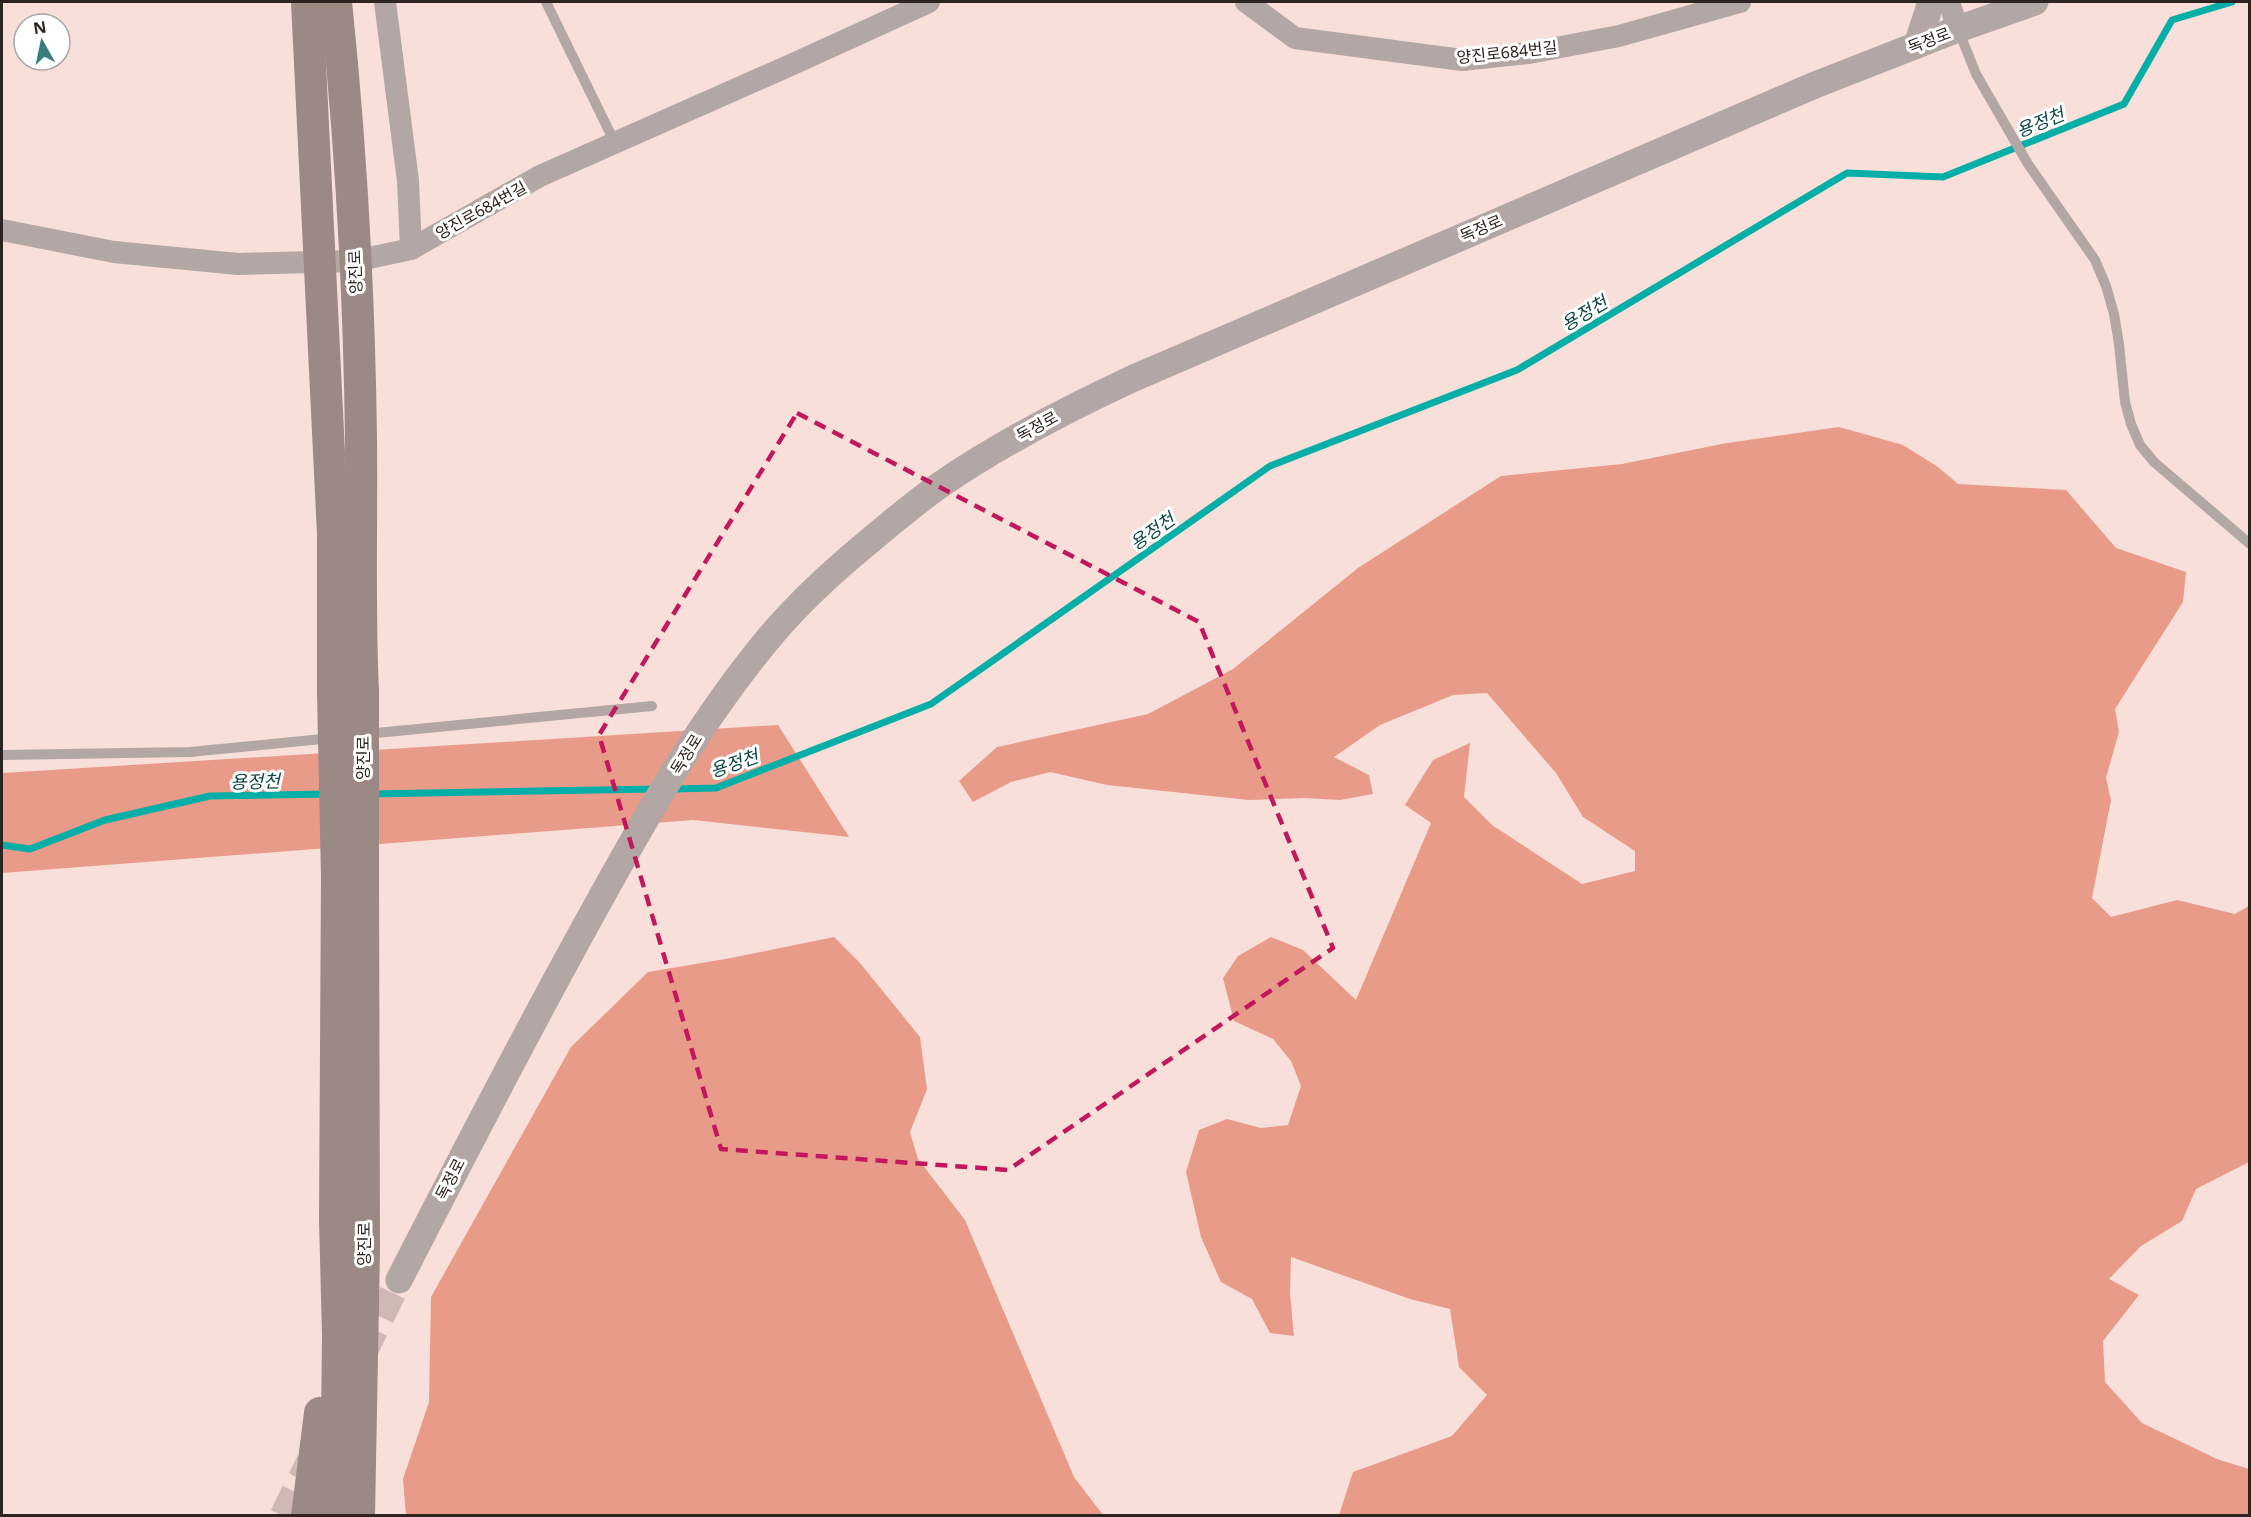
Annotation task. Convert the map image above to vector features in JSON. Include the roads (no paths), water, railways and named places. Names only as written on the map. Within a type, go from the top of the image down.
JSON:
[{"type":"main road","name":"양진로","points":[[307,2],[333,534],[348,692],[350,876],[364,1250],[359,1515]]},
{"type":"main road","name":"양진로","points":[[336,2],[347,106],[361,436],[360,617],[348,692]]},
{"type":"main road","name":"양진로","points":[[336,1515],[337,1278],[350,876]]},
{"type":"main road","points":[[364,1250],[381,1515]]},
{"type":"main road","points":[[307,1515],[337,1278]]},
{"type":"street","points":[[385,2],[408,181],[411,249]]},
{"type":"street","name":"양진로684번길","points":[[2,230],[114,252],[238,264],[355,261],[411,249],[540,176],[929,2]]},
{"type":"street","name":"양진로684번길","points":[[1246,2],[1295,38],[1462,60],[1529,53],[1619,36],[1740,2]]},
{"type":"street","points":[[1917,45],[1931,2]]},
{"type":"street","points":[[1949,2],[1958,29]]},
{"type":"street","name":"독정로","points":[[399,1280],[484,1114],[617,870],[689,749],[775,631],[835,570],[873,538],[939,486],[1069,408],[1760,108],[1958,29],[2014,4]]},
{"type":"lane","points":[[546,2],[615,143]]},
{"type":"lane","points":[[1958,29],[1976,74],[2028,164],[2095,260],[2106,286],[2119,344],[2125,402],[2140,445],[2154,462],[2250,544]]},
{"type":"lane","points":[[356,735],[652,706]]},
{"type":"lane","points":[[2,755],[190,752],[344,737]]},
{"type":"waterway","name":"용정천","points":[[673,789],[716,788],[931,704],[1270,466],[1517,370],[1847,173],[1943,177],[2124,104],[2172,20],[2232,2]]},
{"type":"waterway","name":"용정천","points":[[370,794],[656,789]]},
{"type":"waterway","name":"용정천","points":[[2,845],[30,849],[105,820],[210,796],[329,794]]},
{"type":"tunnel","points":[[363,1354],[399,1280]]},
{"type":"tunnel","points":[[283,1516],[310,1461]]}]
